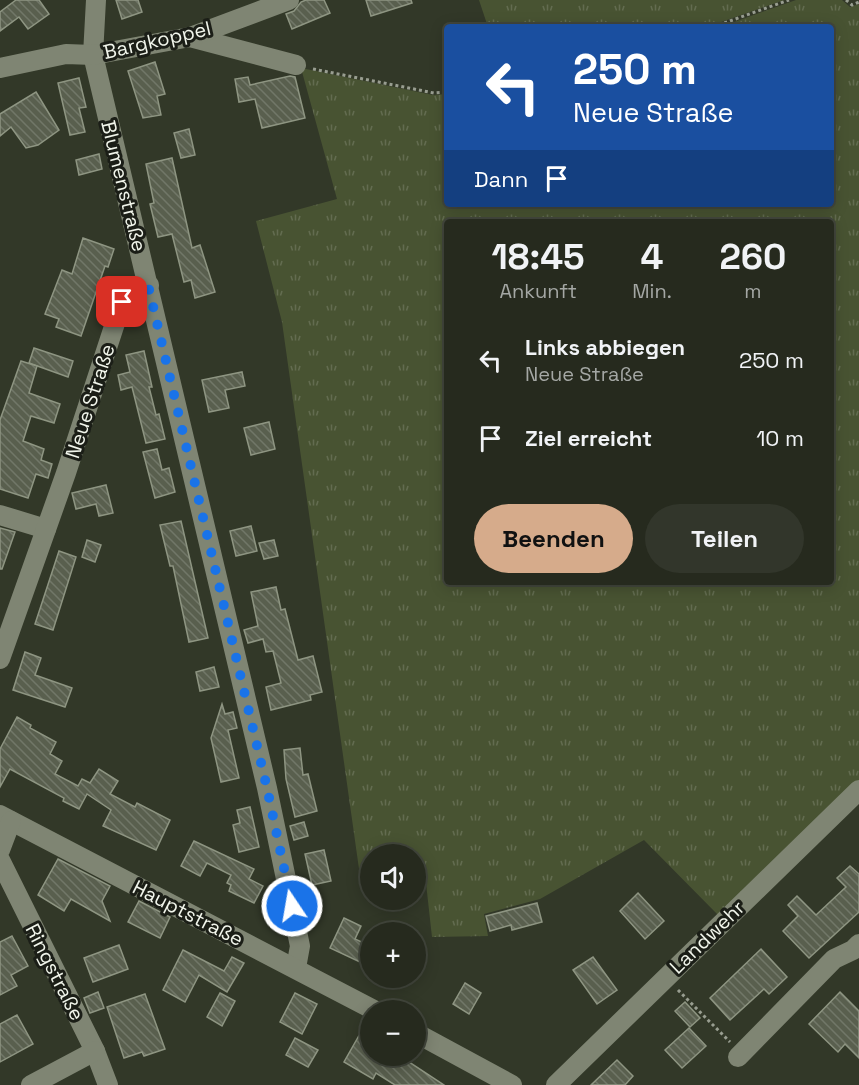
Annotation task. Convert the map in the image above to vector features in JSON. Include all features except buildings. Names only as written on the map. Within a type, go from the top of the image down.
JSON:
[{"type":"street","name":"Blumenstraße","points":[[96,0],[93,55],[284,866],[300,946],[296,968]]},
{"type":"street","name":"Bargkoppel","points":[[0,68],[66,54],[93,55],[190,37],[289,0]]},
{"type":"street","points":[[190,37],[296,65]]},
{"type":"street","name":"Neue Straße","points":[[0,659],[66,473],[122,302],[148,285]]},
{"type":"street","points":[[0,515],[46,529]]},
{"type":"street","name":"Landwehr","points":[[556,1085],[859,790]]},
{"type":"street","points":[[0,850],[6,818]]},
{"type":"street","name":"Hauptstraße","points":[[6,818],[360,1002]]},
{"type":"street","name":"Ringstraße","points":[[0,860],[95,1052],[108,1085]]},
{"type":"street","points":[[738,1057],[834,959],[857,950]]},
{"type":"street","points":[[426,1038],[512,1085]]},
{"type":"street","points":[[31,1085],[95,1052]]},
{"type":"path","points":[[721,24],[789,0]]},
{"type":"path","points":[[846,0],[852,4],[859,2]]},
{"type":"path","points":[[296,65],[434,93],[444,92]]},
{"type":"path","points":[[666,978],[733,1046],[738,1057]]},
{"type":"green space","points":[[479,0],[784,0],[716,24],[487,24]]},
{"type":"green space","points":[[796,0],[842,0],[850,7],[859,4],[859,784],[720,917],[644,840],[540,899],[484,914],[488,936],[432,937],[426,883],[426,844],[360,844],[360,876],[282,322],[256,221],[337,199],[301,68],[433,95],[444,94],[444,207],[834,207],[834,24],[728,24]]},
{"type":"route","points":[[122,302],[148,285],[267,788],[292,906]]}]
